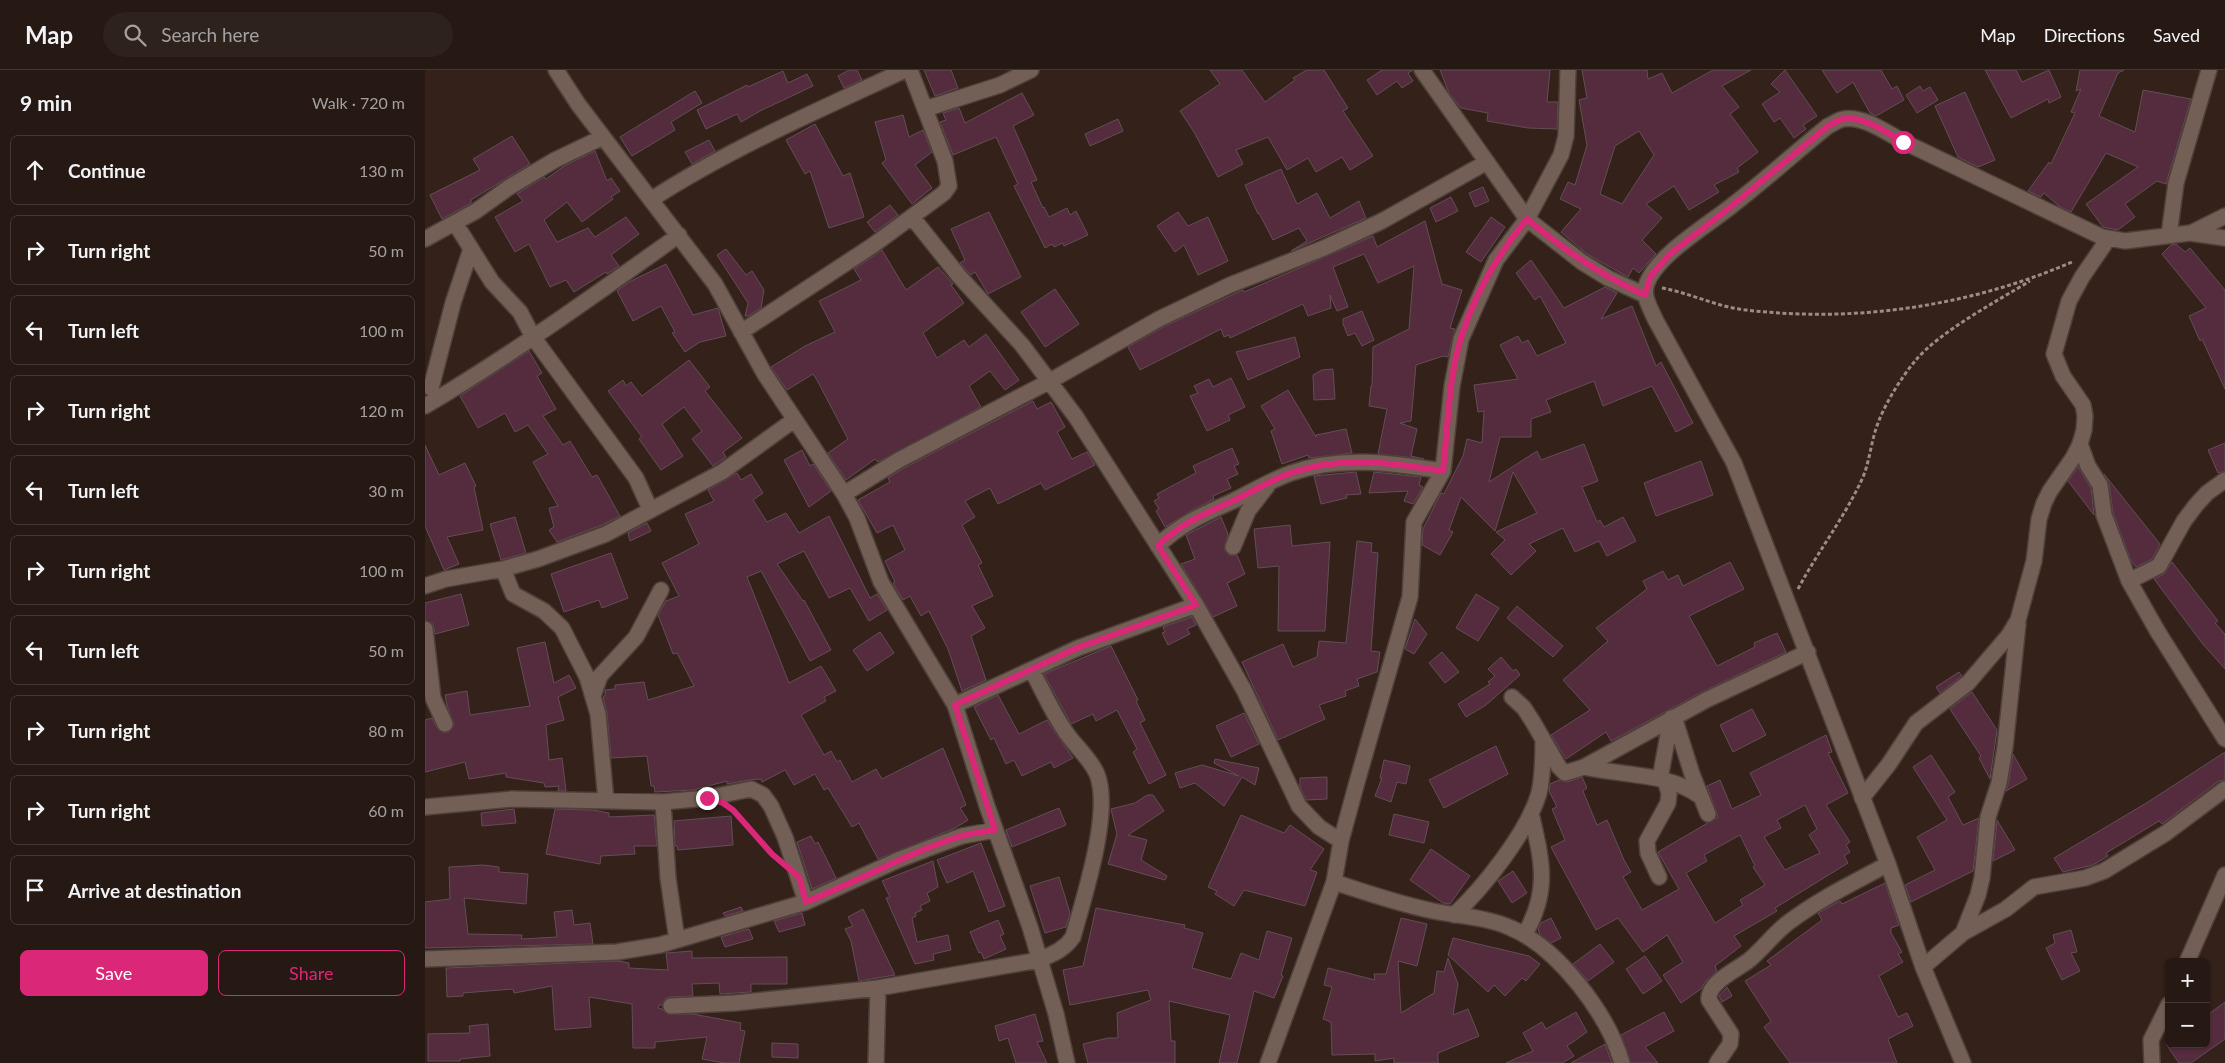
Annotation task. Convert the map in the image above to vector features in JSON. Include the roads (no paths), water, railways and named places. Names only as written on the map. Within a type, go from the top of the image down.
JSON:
[{"type":"street","points":[[556,70],[603,137],[715,284],[741,332],[794,420],[844,494],[857,518],[881,582],[955,705],[995,830],[1030,927],[1056,1014],[1067,1063]]},
{"type":"street","points":[[652,199],[718,160],[905,70]]},
{"type":"street","points":[[741,332],[872,246],[936,201],[949,186],[945,161],[909,70]]},
{"type":"street","points":[[925,109],[1000,85],[1031,70]]},
{"type":"street","points":[[1422,70],[1527,219],[1582,262],[1608,278],[1646,290]]},
{"type":"street","points":[[1268,1063],[1334,882],[1341,841],[1410,596],[1414,522],[1443,471],[1452,386],[1461,338],[1496,260],[1527,219],[1561,155],[1566,136],[1568,70]]},
{"type":"street","points":[[2169,235],[2175,183],[2209,70]]},
{"type":"street","points":[[1963,1063],[1923,966],[1888,864],[1734,463],[1668,344],[1646,290],[1650,277],[1670,254],[1733,205],[1828,126],[1843,119],[1859,120],[1873,125],[1903,142],[2102,236],[2125,241],[2190,233],[2225,238]]},
{"type":"street","points":[[425,239],[455,223],[555,160],[603,137]]},
{"type":"street","points":[[844,494],[899,460],[1050,381],[1195,301],[1246,278],[1324,248],[1382,221],[1487,162]]},
{"type":"street","points":[[2190,233],[2225,216]]},
{"type":"street","points":[[912,217],[959,276],[1022,346],[1076,417],[1196,605],[1256,713],[1299,806],[1319,827],[1341,841]]},
{"type":"street","points":[[455,223],[493,282],[520,312],[533,337],[635,478],[650,509]]},
{"type":"street","points":[[429,392],[533,337],[679,235]]},
{"type":"street","points":[[1963,933],[1971,915],[1982,878],[1988,817],[1999,783],[2018,620],[2035,561],[2039,518],[2050,491],[2080,444],[2085,416],[2083,405],[2059,368],[2054,354],[2069,301],[2082,277],[2104,245]]},
{"type":"street","points":[[429,392],[453,303],[471,249]]},
{"type":"street","points":[[425,586],[446,579],[503,569],[565,550],[598,537],[722,472],[794,420]]},
{"type":"street","points":[[2080,444],[2088,466],[2100,485],[2104,515],[2129,581],[2158,632],[2225,739]]},
{"type":"street","points":[[1158,546],[1182,526],[1293,472],[1338,462],[1395,464],[1443,471]]},
{"type":"street","points":[[2129,581],[2159,566],[2196,505],[2207,493],[2225,480]]},
{"type":"street","points":[[1233,547],[1248,511],[1270,482]]},
{"type":"street","points":[[503,569],[513,594],[544,611],[563,628],[587,677],[598,714],[606,801]]},
{"type":"street","points":[[593,696],[600,676],[636,637],[661,590]]},
{"type":"street","points":[[955,705],[1032,671],[1077,648],[1196,605]]},
{"type":"street","points":[[1862,798],[1889,764],[1915,723],[1968,683],[2009,635],[2018,620]]},
{"type":"street","points":[[425,629],[429,697],[445,724]]},
{"type":"street","points":[[1512,698],[1523,708],[1559,767],[1565,773],[1584,767],[1673,718],[1807,652]]},
{"type":"street","points":[[671,1006],[735,1003],[878,988],[1039,960],[1066,947],[1073,937],[1096,844],[1103,806],[1101,789],[1096,772],[1064,730],[1032,671]]},
{"type":"street","points":[[1659,877],[1648,853],[1647,841],[1668,803],[1669,793],[1663,779],[1673,718]]},
{"type":"street","points":[[1673,718],[1708,814]]},
{"type":"street","points":[[1454,915],[1482,886],[1515,842],[1531,813],[1539,794],[1543,772],[1543,738]]},
{"type":"street","points":[[1584,767],[1663,779],[1682,785],[1700,796]]},
{"type":"street","points":[[425,807],[512,799],[663,802],[707,798],[751,789],[767,799],[785,837],[806,902]]},
{"type":"street","points":[[1923,966],[1963,933],[2006,909],[2034,887],[2085,878],[2104,870],[2166,833],[2225,789]]},
{"type":"street","points":[[663,802],[668,878],[677,940]]},
{"type":"street","points":[[1525,934],[1536,915],[1541,896],[1540,856],[1531,813]]},
{"type":"street","points":[[425,959],[640,950],[806,902],[914,854],[962,836],[995,830]]},
{"type":"street","points":[[1717,1063],[1732,1040],[1731,1034],[1709,1000],[1709,994],[1715,985],[1750,959],[1777,931],[1796,916],[1888,864]]},
{"type":"street","points":[[2189,958],[2225,875]]},
{"type":"street","points":[[1334,882],[1417,908],[1491,921],[1525,934],[1556,960],[1591,1002],[1619,1051],[1622,1063]]},
{"type":"street","points":[[876,1063],[878,988]]},
{"type":"street","points":[[2152,1063],[2151,1040],[2165,1012]]}]
